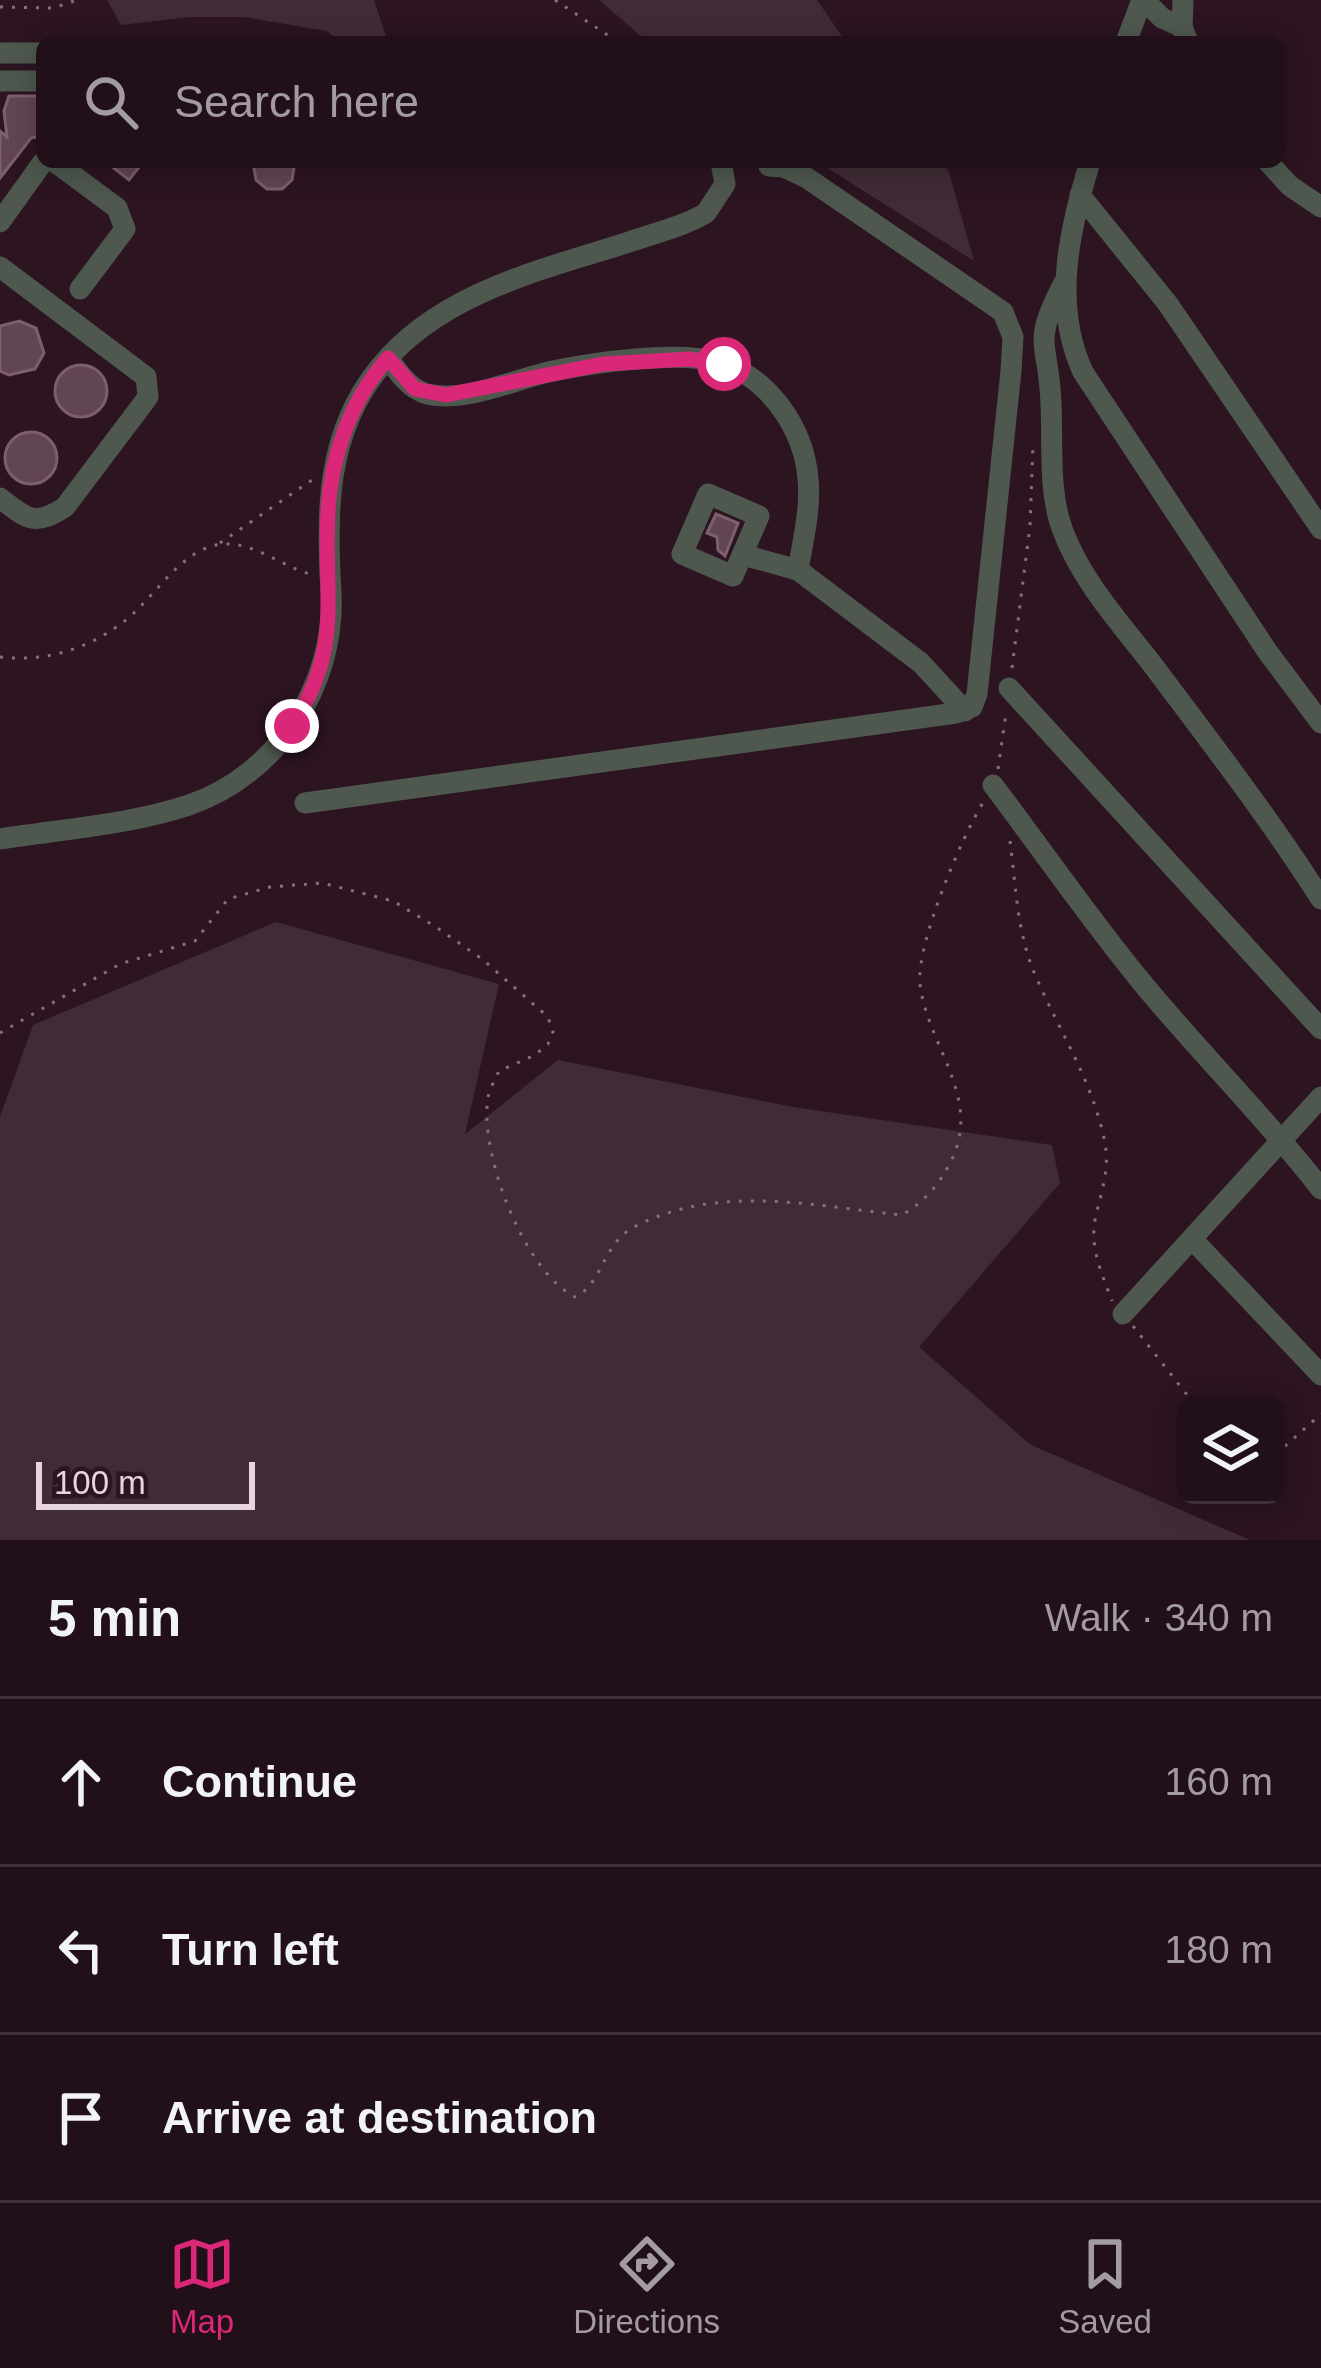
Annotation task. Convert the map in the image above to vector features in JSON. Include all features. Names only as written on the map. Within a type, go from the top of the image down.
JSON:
[{"type":"street","points":[[1128,36],[1143,0],[1185,34]]},
{"type":"street","points":[[1183,0],[1185,34]]},
{"type":"street","points":[[0,52],[36,52]]},
{"type":"street","points":[[0,81],[36,80]]},
{"type":"street","points":[[4,207],[38,168]]},
{"type":"street","points":[[63,168],[124,217],[125,229],[80,289]]},
{"type":"street","points":[[0,839],[168,811],[217,793],[248,773],[292,726],[313,691],[330,625],[328,512],[333,464],[348,419],[388,358],[436,317],[480,293],[706,213],[724,184],[722,168]]},
{"type":"street","points":[[305,802],[972,707],[1012,371],[1012,327],[994,304],[786,168]]},
{"type":"street","points":[[1088,168],[1065,281],[1073,351],[1267,652],[1321,723]]},
{"type":"street","points":[[1274,168],[1321,207]]},
{"type":"street","points":[[1080,195],[1168,304],[1321,529]]},
{"type":"street","points":[[0,267],[128,361],[146,377],[148,397],[65,507],[47,518],[26,518],[0,498]]},
{"type":"street","points":[[1065,281],[1045,318],[1041,343],[1051,397],[1053,475],[1061,529],[1089,581],[1321,899]]},
{"type":"street","points":[[388,358],[415,389],[434,395],[476,391],[603,364],[701,360],[736,370],[779,405],[800,441],[809,492],[798,570]]},
{"type":"street","points":[[743,555],[798,570],[921,663],[965,711]]},
{"type":"street","points":[[1009,688],[1321,1029]]},
{"type":"street","points":[[993,784],[1142,982],[1235,1092],[1282,1138],[1321,1189]]},
{"type":"street","points":[[1124,1314],[1321,1097]]},
{"type":"street","points":[[1193,1240],[1321,1376]]},
{"type":"path","points":[[0,7],[53,8],[77,0]]},
{"type":"path","points":[[555,0],[609,36]]},
{"type":"path","points":[[0,657],[28,660],[70,652],[122,623],[186,562],[312,480]]},
{"type":"path","points":[[218,544],[242,545],[304,573],[329,574]]},
{"type":"path","points":[[0,1033],[120,964],[195,941],[228,899],[270,887],[322,883],[393,902],[482,958],[548,1017],[553,1032],[548,1044],[499,1071],[488,1096],[488,1139],[507,1206],[555,1286],[575,1297],[592,1284],[618,1238],[636,1226],[737,1199],[902,1215],[921,1203],[941,1180],[959,1145],[962,1114],[920,984],[922,956],[970,823],[993,784]]},
{"type":"path","points":[[1285,1446],[1321,1414]]},
{"type":"shaded area","points":[[107,0],[374,0],[386,36],[333,36],[244,17],[121,25]]},
{"type":"shaded area","points":[[599,0],[817,0],[842,36],[641,36]]},
{"type":"shaded area","points":[[827,168],[948,169],[974,261]]},
{"type":"shaded area","points":[[276,922],[499,984],[465,1134],[558,1060],[793,1107],[1052,1145],[1060,1183],[919,1347],[1031,1445],[1250,1540],[0,1540],[0,1117],[33,1025]]},
{"type":"building","points":[[9,96],[36,96],[36,137],[0,178],[0,131],[7,137],[4,111]]},
{"type":"building","points":[[114,168],[138,168],[129,180]]},
{"type":"building","points":[[254,168],[294,168],[292,180],[282,189],[267,189],[256,180]]},
{"type":"building","points":[[19,321],[36,328],[44,353],[35,369],[9,375],[0,371],[0,326]]},
{"type":"building","points":[[81,365],[99,373],[107,391],[99,409],[81,417],[63,409],[55,391],[63,373]]},
{"type":"building","points":[[31,432],[49,440],[57,458],[49,476],[31,484],[13,476],[5,458],[13,440]]},
{"type":"building","points":[[716,514],[738,523],[725,556],[718,550],[717,537],[707,533]]},
{"type":"route","points":[[292,726],[313,691],[327,646],[333,464],[348,419],[388,358],[415,389],[446,395],[603,364],[689,359],[724,364]]}]
